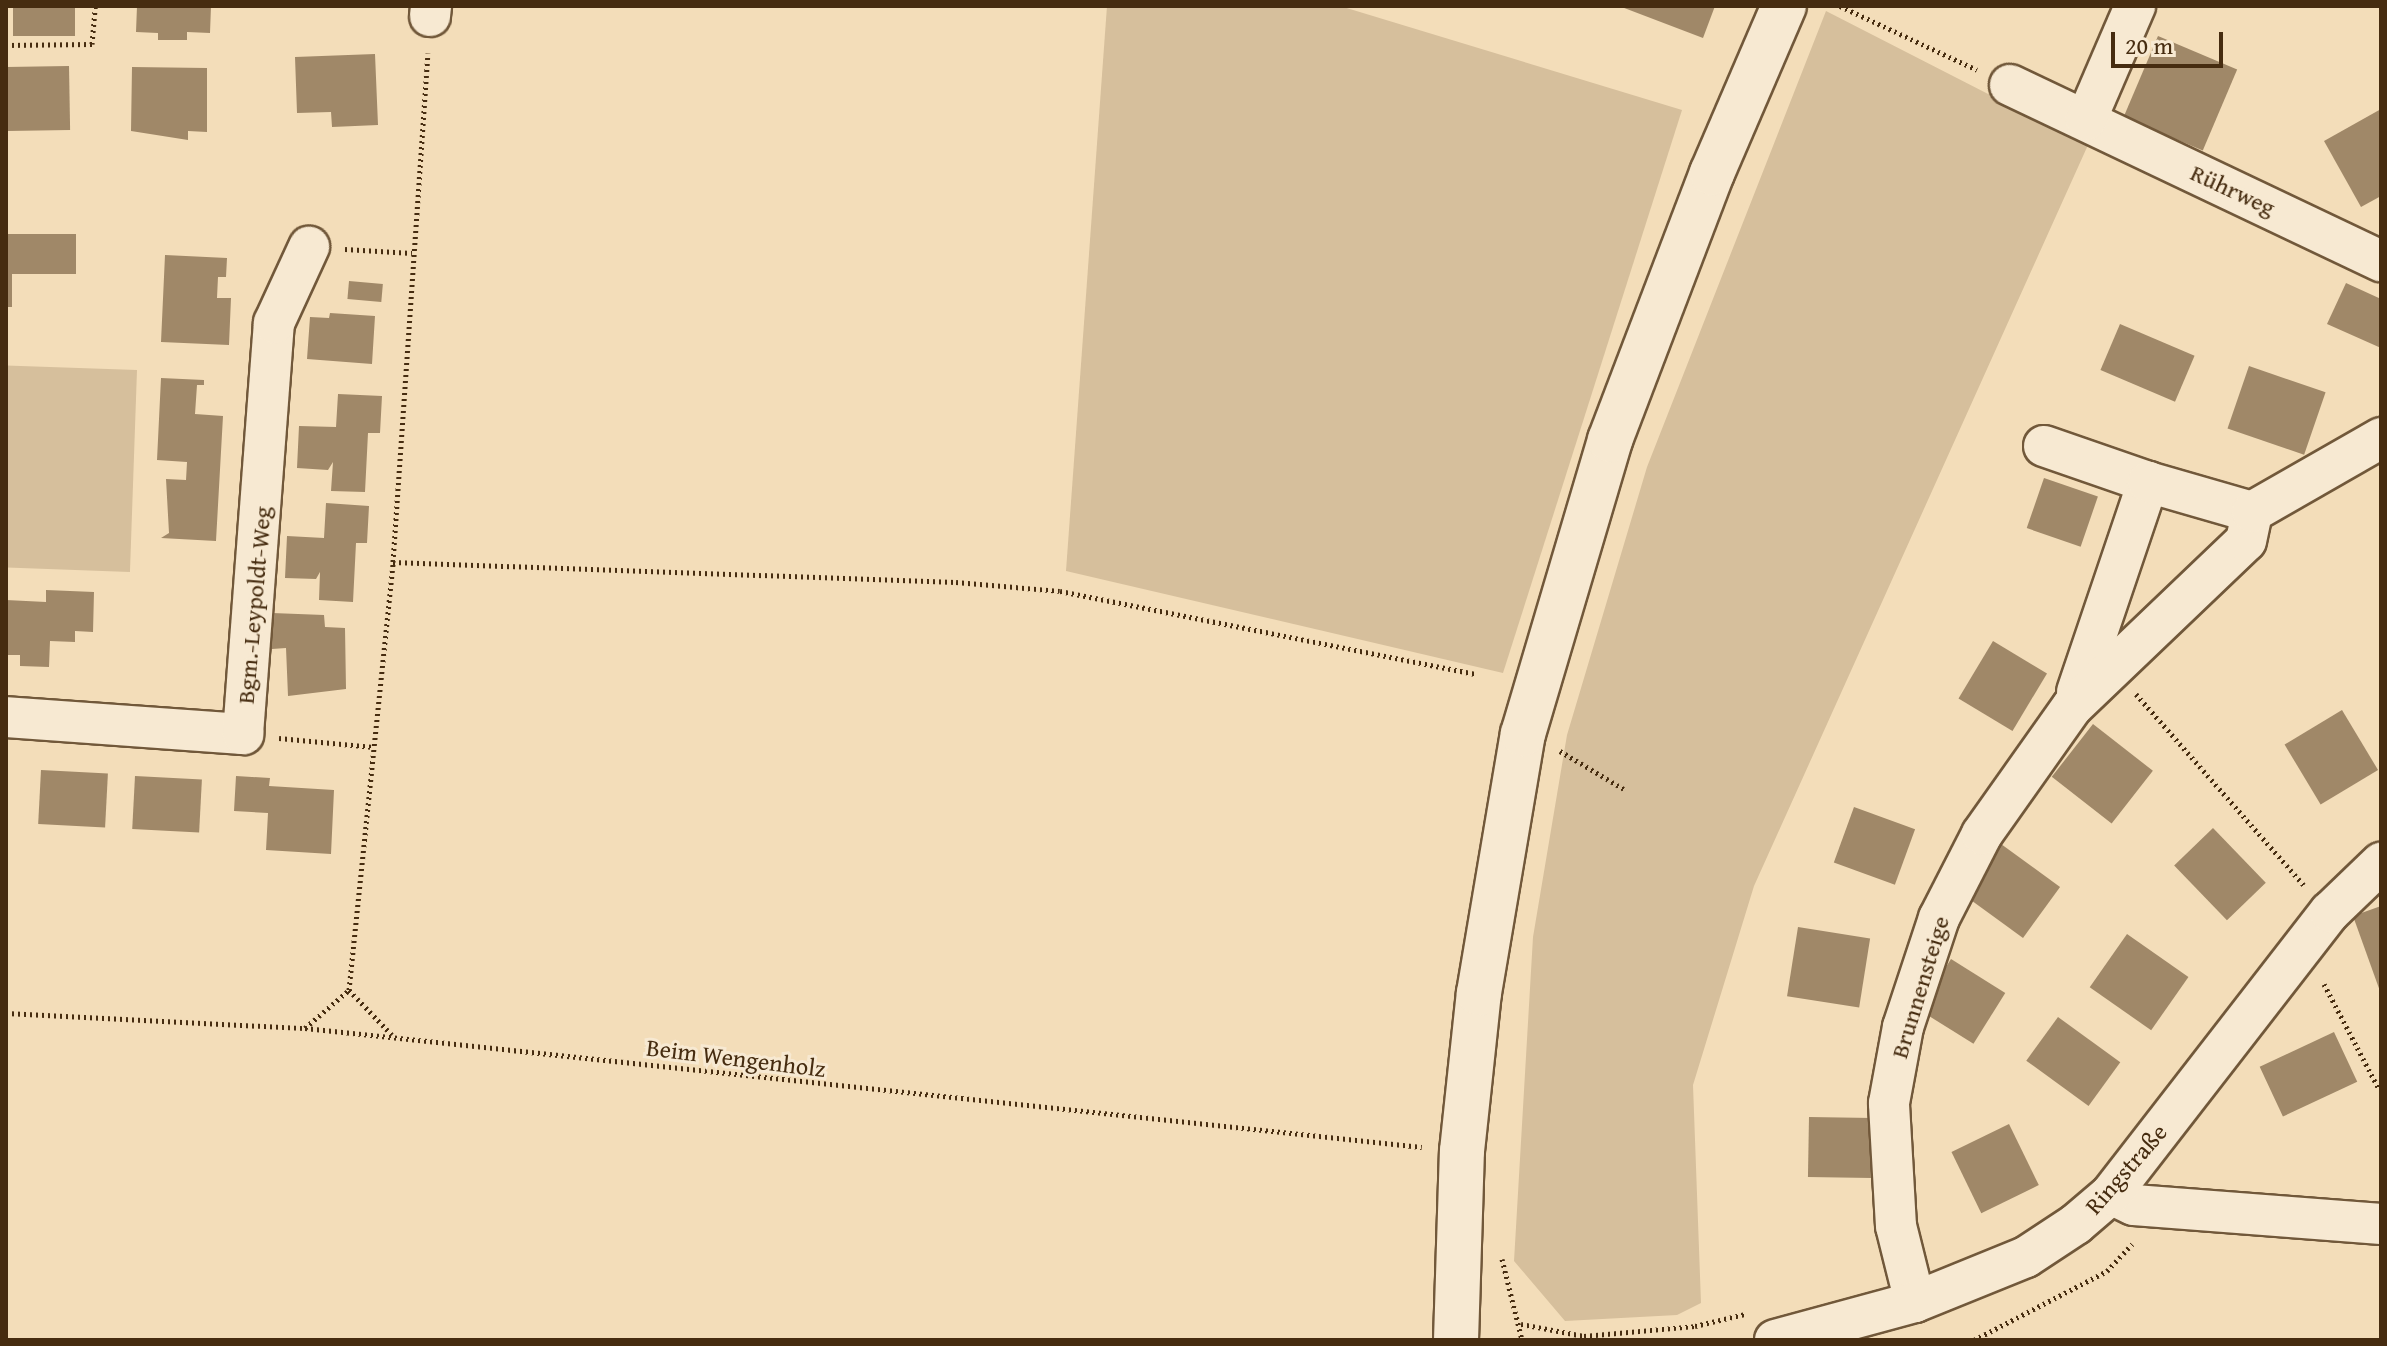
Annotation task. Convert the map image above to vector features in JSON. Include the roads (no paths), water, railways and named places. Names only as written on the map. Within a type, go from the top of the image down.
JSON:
[{"type":"street","points":[[1456,1340],[1462,1151],[1488,921],[1523,734],[1610,440],[1737,111],[1784,6]]},
{"type":"street","points":[[2086,120],[2135,6]]},
{"type":"street","name":"Rührweg","points":[[2010,85],[2381,261]]},
{"type":"street","name":"Bgm.-Leypoldt-Weg","points":[[6,717],[243,734],[274,323],[309,247]]},
{"type":"street","points":[[2044,446],[2148,482],[2252,512],[2381,438]]},
{"type":"street","name":"Brunnensteige","points":[[2072,707],[2148,482]]},
{"type":"street","name":"Brunnensteige","points":[[1915,1302],[1896,1226],[1890,1164],[1889,1103],[1903,1027],[1939,918],[1982,834],[2072,707],[2111,665],[2246,541],[2252,512]]},
{"type":"street","name":"Ringstraße","points":[[1775,1340],[1915,1302],[2026,1257],[2076,1224],[2111,1194],[2330,912],[2381,863]]},
{"type":"street","points":[[2111,1194],[2134,1205],[2381,1224]]}]
